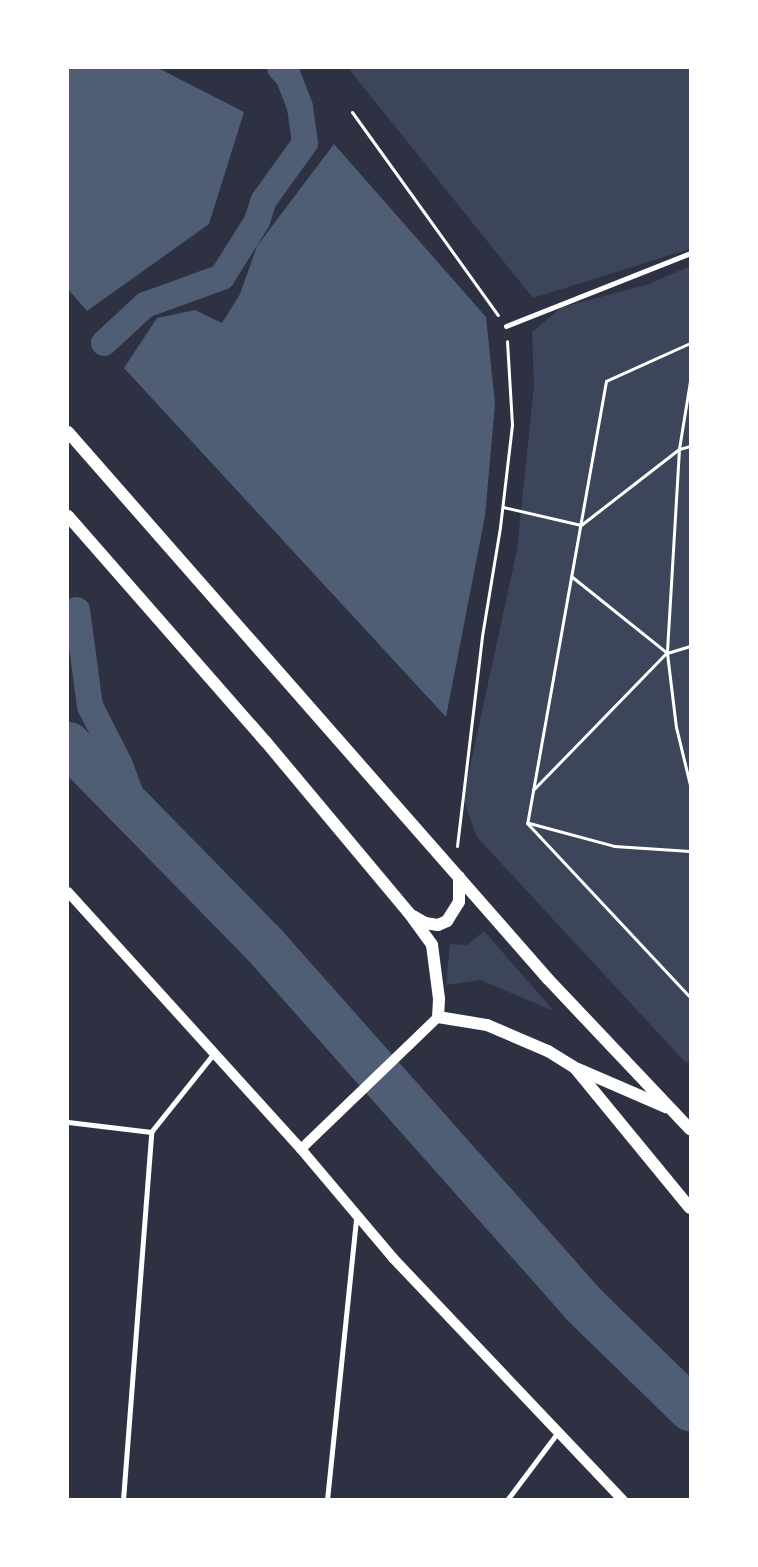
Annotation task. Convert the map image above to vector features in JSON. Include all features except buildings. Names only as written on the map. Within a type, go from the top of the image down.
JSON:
[{"type":"main road","points":[[68,432],[548,979],[690,1129]]},
{"type":"main road","points":[[68,516],[266,742],[409,913],[432,945],[439,999],[438,1017],[301,1148]]},
{"type":"main road","points":[[409,913],[425,924],[438,925],[447,921],[459,902],[457,874]]},
{"type":"main road","points":[[68,892],[301,1148],[393,1258],[623,1500]]},
{"type":"main road","points":[[438,1017],[487,1026],[548,1051],[575,1068],[670,1109]]},
{"type":"main road","points":[[575,1068],[690,1208]]},
{"type":"street","points":[[506,326],[690,253]]},
{"type":"street","points":[[123,1500],[151,1132],[214,1053]]},
{"type":"street","points":[[68,1122],[151,1132]]},
{"type":"street","points":[[327,1500],[356,1213]]},
{"type":"street","points":[[507,1500],[559,1431]]},
{"type":"path","points":[[352,112],[506,326],[512,425],[503,507],[482,636],[457,874]]},
{"type":"path","points":[[527,823],[606,381],[690,343]]},
{"type":"path","points":[[690,381],[679,449],[667,653],[676,727],[690,785]]},
{"type":"path","points":[[581,525],[679,449],[690,446]]},
{"type":"path","points":[[503,507],[581,525]]},
{"type":"path","points":[[571,576],[667,653]]},
{"type":"path","points":[[533,790],[667,653],[690,646]]},
{"type":"path","points":[[527,823],[614,846],[690,851]]},
{"type":"path","points":[[527,823],[690,997]]},
{"type":"shaded area","points":[[68,68],[158,68],[244,112],[209,224],[87,311],[68,289]]},
{"type":"shaded area","points":[[348,68],[690,68],[690,249],[533,298]]},
{"type":"shaded area","points":[[334,144],[486,317],[495,404],[485,516],[446,717],[124,368],[157,318],[195,310],[222,323],[240,294],[257,246]]},
{"type":"shaded area","points":[[690,266],[690,1060],[686,1063],[477,837],[463,799],[517,550],[534,385],[532,332],[562,307],[646,285]]},
{"type":"shaded area","points":[[484,931],[554,1011],[480,980],[446,985],[450,944],[467,945]]},
{"type":"waterway","points":[[104,343],[145,305],[222,277],[257,221],[264,200],[305,143],[300,107],[288,76],[280,68]]},
{"type":"waterway","points":[[77,610],[90,706],[120,765],[140,819]]},
{"type":"waterway","points":[[68,744],[262,942],[582,1303],[690,1408]]}]
